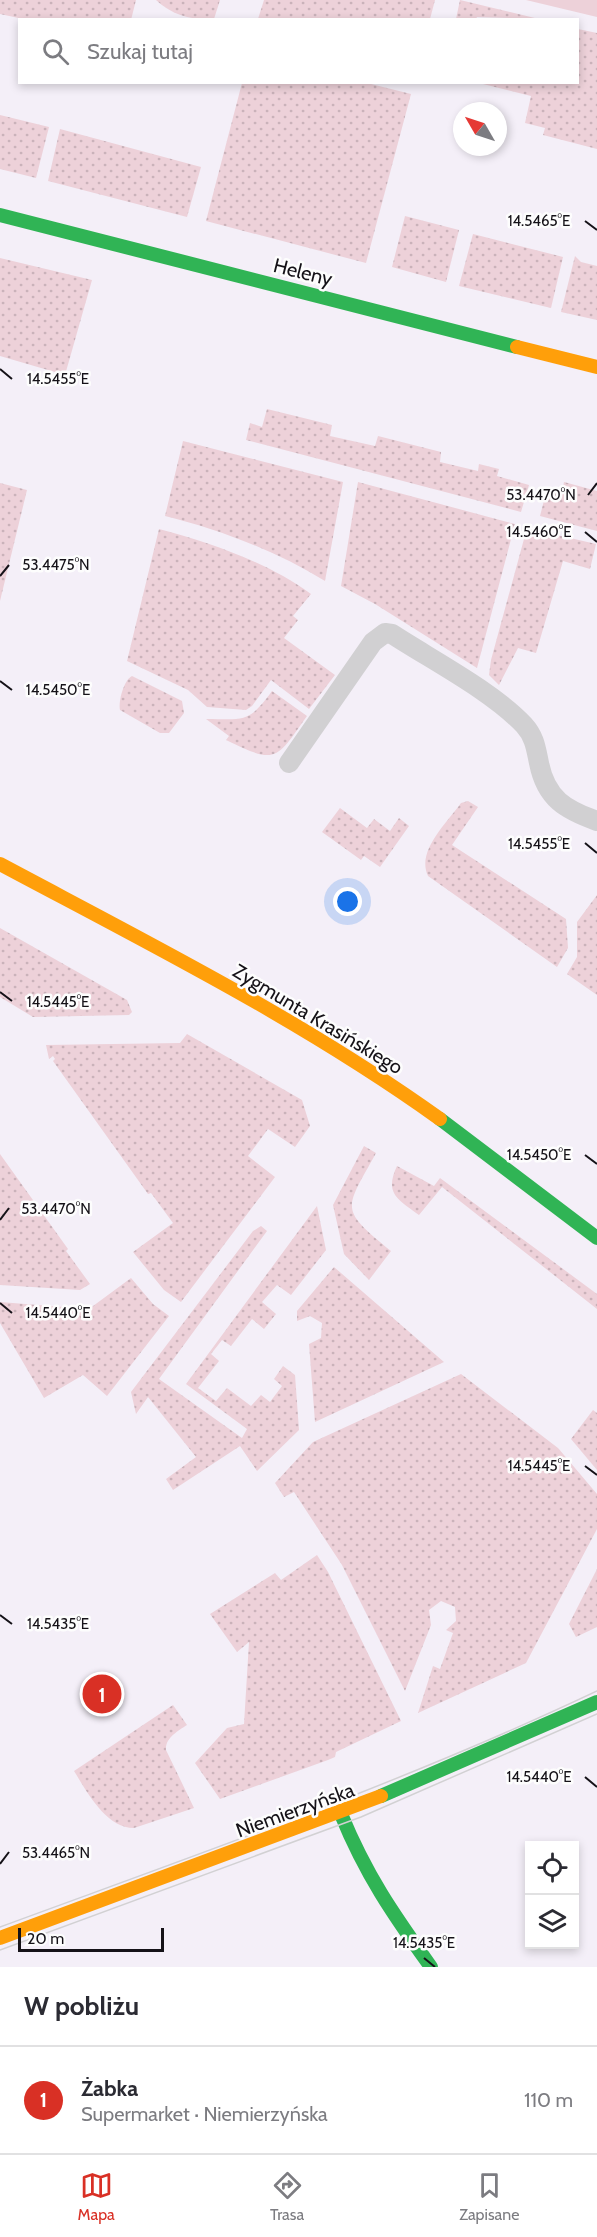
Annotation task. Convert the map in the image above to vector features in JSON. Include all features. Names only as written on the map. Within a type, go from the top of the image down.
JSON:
[{"type":"street","name":"Heleny","points":[[0,215],[597,367]]},
{"type":"street","name":"Zygmunta Krasińskiego","points":[[0,864],[217,980],[360,1065],[456,1131],[597,1238]]},
{"type":"street","name":"Niemierzyńska","points":[[0,1938],[341,1814],[480,1756],[597,1702]]},
{"type":"street","points":[[341,1814],[359,1858],[382,1899],[431,1967]]},
{"type":"lane","points":[[289,763],[373,642],[385,633],[392,634],[500,704],[525,726],[535,741],[547,789],[568,810],[597,821]]},
{"type":"shaded area","points":[[0,0],[136,0],[132,18],[18,18],[0,14]]},
{"type":"shaded area","points":[[156,0],[220,0],[214,18],[190,18]]},
{"type":"shaded area","points":[[264,0],[435,0],[430,18],[258,18]]},
{"type":"shaded area","points":[[460,0],[535,18],[477,17],[456,18]]},
{"type":"shaded area","points":[[526,0],[597,0],[597,17]]},
{"type":"shaded area","points":[[579,29],[597,33],[597,149],[543,135],[545,128],[525,123],[531,96],[483,84],[579,84]]},
{"type":"shaded area","points":[[242,84],[371,84],[411,94],[366,263],[206,221]]},
{"type":"shaded area","points":[[0,115],[49,127],[36,178],[0,169]]},
{"type":"shaded area","points":[[60,129],[201,167],[187,217],[48,181]]},
{"type":"shaded area","points":[[405,216],[459,230],[446,282],[392,267]]},
{"type":"shaded area","points":[[473,234],[563,257],[551,308],[459,286]]},
{"type":"shaded area","points":[[575,256],[581,262],[597,266],[597,320],[561,312]]},
{"type":"shaded area","points":[[0,258],[92,280],[65,375],[0,356]]},
{"type":"shaded area","points":[[267,409],[332,425],[330,436],[375,446],[378,436],[441,452],[440,462],[478,471],[479,464],[499,469],[497,476],[529,485],[521,512],[246,440],[250,423],[262,427]]},
{"type":"shaded area","points":[[183,441],[343,482],[325,581],[248,542],[165,516]]},
{"type":"shaded area","points":[[358,482],[515,524],[477,668],[375,604],[341,586]]},
{"type":"shaded area","points":[[564,482],[597,491],[597,531],[540,516],[547,489],[562,493]]},
{"type":"shaded area","points":[[0,483],[27,490],[0,601]]},
{"type":"shaded area","points":[[527,528],[596,544],[590,569],[563,561],[536,653],[518,648],[499,685],[489,675],[491,660]]},
{"type":"shaded area","points":[[159,529],[257,563],[311,594],[293,616],[298,620],[284,638],[335,675],[309,709],[271,680],[252,706],[246,710],[207,707],[188,690],[127,661]]},
{"type":"shaded area","points":[[132,676],[182,701],[184,713],[169,733],[160,733],[120,710],[122,691]]},
{"type":"shaded area","points":[[272,691],[307,716],[288,742],[274,754],[256,753],[226,740],[229,736],[206,719],[244,717],[257,709]]},
{"type":"shaded area","points":[[468,801],[478,807],[452,845],[566,919],[568,948],[557,967],[428,876],[425,867],[429,847],[461,803]]},
{"type":"shaded area","points":[[340,808],[367,828],[374,819],[390,831],[399,818],[409,826],[380,867],[364,856],[361,860],[322,832]]},
{"type":"shaded area","points":[[597,895],[597,995],[567,974],[577,957],[577,922]]},
{"type":"shaded area","points":[[0,928],[127,1000],[132,1012],[129,1015],[33,1017],[0,997]]},
{"type":"shaded area","points":[[187,1034],[302,1100],[310,1126],[295,1147],[268,1129],[248,1156],[275,1177],[181,1302],[164,1290],[133,1252],[173,1223],[151,1193],[148,1194],[53,1061],[55,1059],[53,1056],[49,1059],[46,1045],[180,1043]]},
{"type":"shaded area","points":[[364,1146],[376,1153],[358,1186],[352,1207],[362,1226],[391,1251],[369,1280],[344,1254],[333,1205]]},
{"type":"shaded area","points":[[0,1154],[68,1249],[66,1251],[90,1284],[80,1290],[0,1285]]},
{"type":"shaded area","points":[[397,1166],[434,1186],[440,1178],[597,1294],[597,1309],[442,1187],[419,1215],[395,1195],[392,1183]]},
{"type":"shaded area","points":[[317,1206],[326,1250],[291,1295],[277,1285],[262,1302],[276,1314],[264,1329],[252,1319],[231,1346],[222,1340],[211,1354],[219,1361],[198,1388],[216,1401],[227,1388],[251,1406],[261,1395],[270,1402],[282,1386],[274,1379],[283,1366],[295,1375],[299,1430],[257,1471],[240,1446],[173,1490],[166,1479],[196,1457],[148,1397],[136,1414],[131,1392],[253,1231],[261,1226],[267,1231],[159,1379],[242,1438],[247,1429],[186,1384]]},
{"type":"shaded area","points":[[334,1267],[444,1362],[315,1422],[309,1344],[321,1338],[322,1323],[310,1316],[297,1321],[297,1311]]},
{"type":"shaded area","points":[[131,1278],[153,1304],[169,1316],[107,1396],[83,1375],[44,1398],[0,1323],[0,1302],[89,1309]]},
{"type":"shaded area","points":[[461,1374],[558,1448],[597,1494],[597,1529],[526,1663],[418,1713],[433,1666],[440,1669],[453,1633],[446,1630],[456,1621],[455,1607],[441,1601],[429,1610],[431,1625],[405,1691],[342,1565],[294,1492],[284,1497],[275,1483],[313,1442]]},
{"type":"shaded area","points":[[593,1410],[597,1413],[597,1470],[571,1439]]},
{"type":"shaded area","points":[[317,1555],[328,1572],[401,1721],[336,1752],[335,1757],[220,1799],[195,1763],[227,1728],[244,1724],[249,1642],[237,1652],[210,1614],[275,1573],[281,1580]]},
{"type":"shaded area","points":[[597,1569],[597,1627],[576,1637],[569,1624]]},
{"type":"shaded area","points":[[173,1705],[187,1725],[170,1738],[166,1750],[194,1808],[134,1828],[115,1822],[98,1807],[74,1771]]},
{"type":"tram line","points":[[0,1927],[376,1787],[524,1725],[597,1691]]},
{"type":"tram line","points":[[0,1950],[361,1817],[597,1714]]},
{"type":"traffic: fast","points":[[0,215],[517,347]]},
{"type":"traffic: fast","points":[[440,1119],[597,1238]]},
{"type":"traffic: fast","points":[[381,1796],[597,1702]]},
{"type":"traffic: fast","points":[[341,1814],[381,1894],[431,1967]]},
{"type":"traffic: slow","points":[[517,347],[597,367]]},
{"type":"traffic: slow","points":[[0,864],[280,1016],[388,1083],[440,1119]]},
{"type":"traffic: slow","points":[[0,1938],[381,1796]]},
{"type":"place","name":"Żabka","points":[[102,1694]]}]
